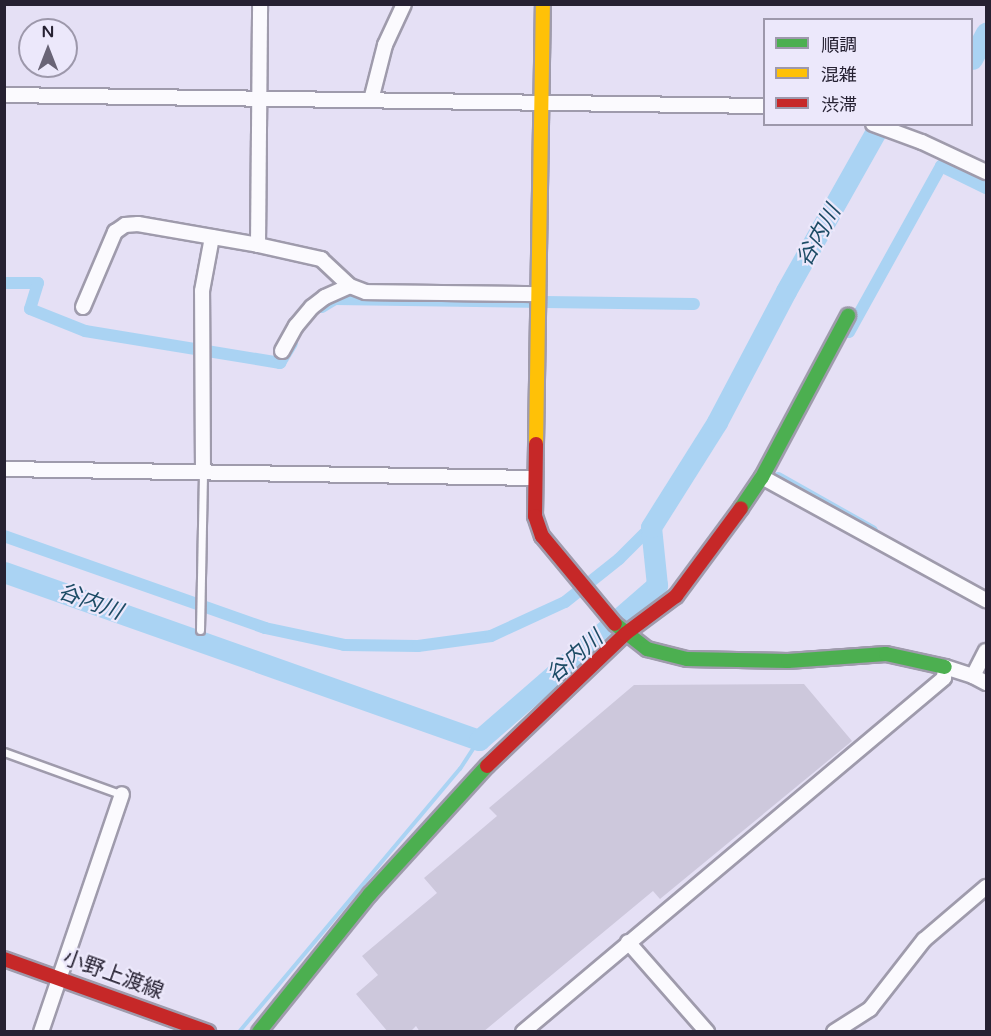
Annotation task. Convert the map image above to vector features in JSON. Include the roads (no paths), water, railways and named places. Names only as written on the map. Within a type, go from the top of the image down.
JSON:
[{"type":"street","points":[[258,244],[260,4]]},
{"type":"street","points":[[371,100],[385,45],[404,4]]},
{"type":"street","points":[[543,4],[535,478],[535,516],[542,536],[622,632],[648,649],[687,659],[788,661],[886,654],[973,676],[987,683]]},
{"type":"street","points":[[4,95],[763,106]]},
{"type":"street","points":[[878,126],[922,142],[987,172]]},
{"type":"street","points":[[83,307],[115,232],[125,225],[138,224],[258,244],[321,259],[350,286],[366,292],[538,294]]},
{"type":"street","points":[[203,473],[202,291],[212,237]]},
{"type":"street","points":[[282,351],[296,326],[312,307],[324,297],[350,286]]},
{"type":"street","points":[[259,1032],[370,894],[486,767],[622,632],[676,596],[704,561],[762,477],[848,316]]},
{"type":"street","points":[[4,469],[535,478]]},
{"type":"street","points":[[762,477],[987,600]]},
{"type":"street","points":[[973,676],[987,651]]},
{"type":"street","points":[[523,1032],[944,678],[945,668]]},
{"type":"street","points":[[41,1032],[124,795]]},
{"type":"street","points":[[834,1032],[870,1009],[924,940],[987,887]]},
{"type":"street","points":[[628,942],[706,1032]]},
{"type":"street","name":"小野上渡線","points":[[4,959],[60,979],[184,1017],[208,1032]]},
{"type":"lane","points":[[200,630],[203,473]]},
{"type":"lane","points":[[4,752],[124,795]]},
{"type":"waterway","name":"谷内川","points":[[973,57],[986,33]]},
{"type":"waterway","name":"谷内川","points":[[4,572],[479,740],[657,585],[651,527],[717,422],[786,291],[879,126]]},
{"type":"waterway","points":[[849,332],[941,166],[986,188]]},
{"type":"waterway","points":[[4,283],[38,283],[30,309],[85,331],[280,363],[292,343]]},
{"type":"waterway","points":[[322,307],[335,299],[694,304]]},
{"type":"waterway","points":[[778,478],[872,531]]},
{"type":"waterway","points":[[4,536],[265,628],[344,645],[418,646],[491,636],[565,602],[619,559],[651,527]]},
{"type":"waterway","points":[[239,1032],[460,769],[479,740]]}]
